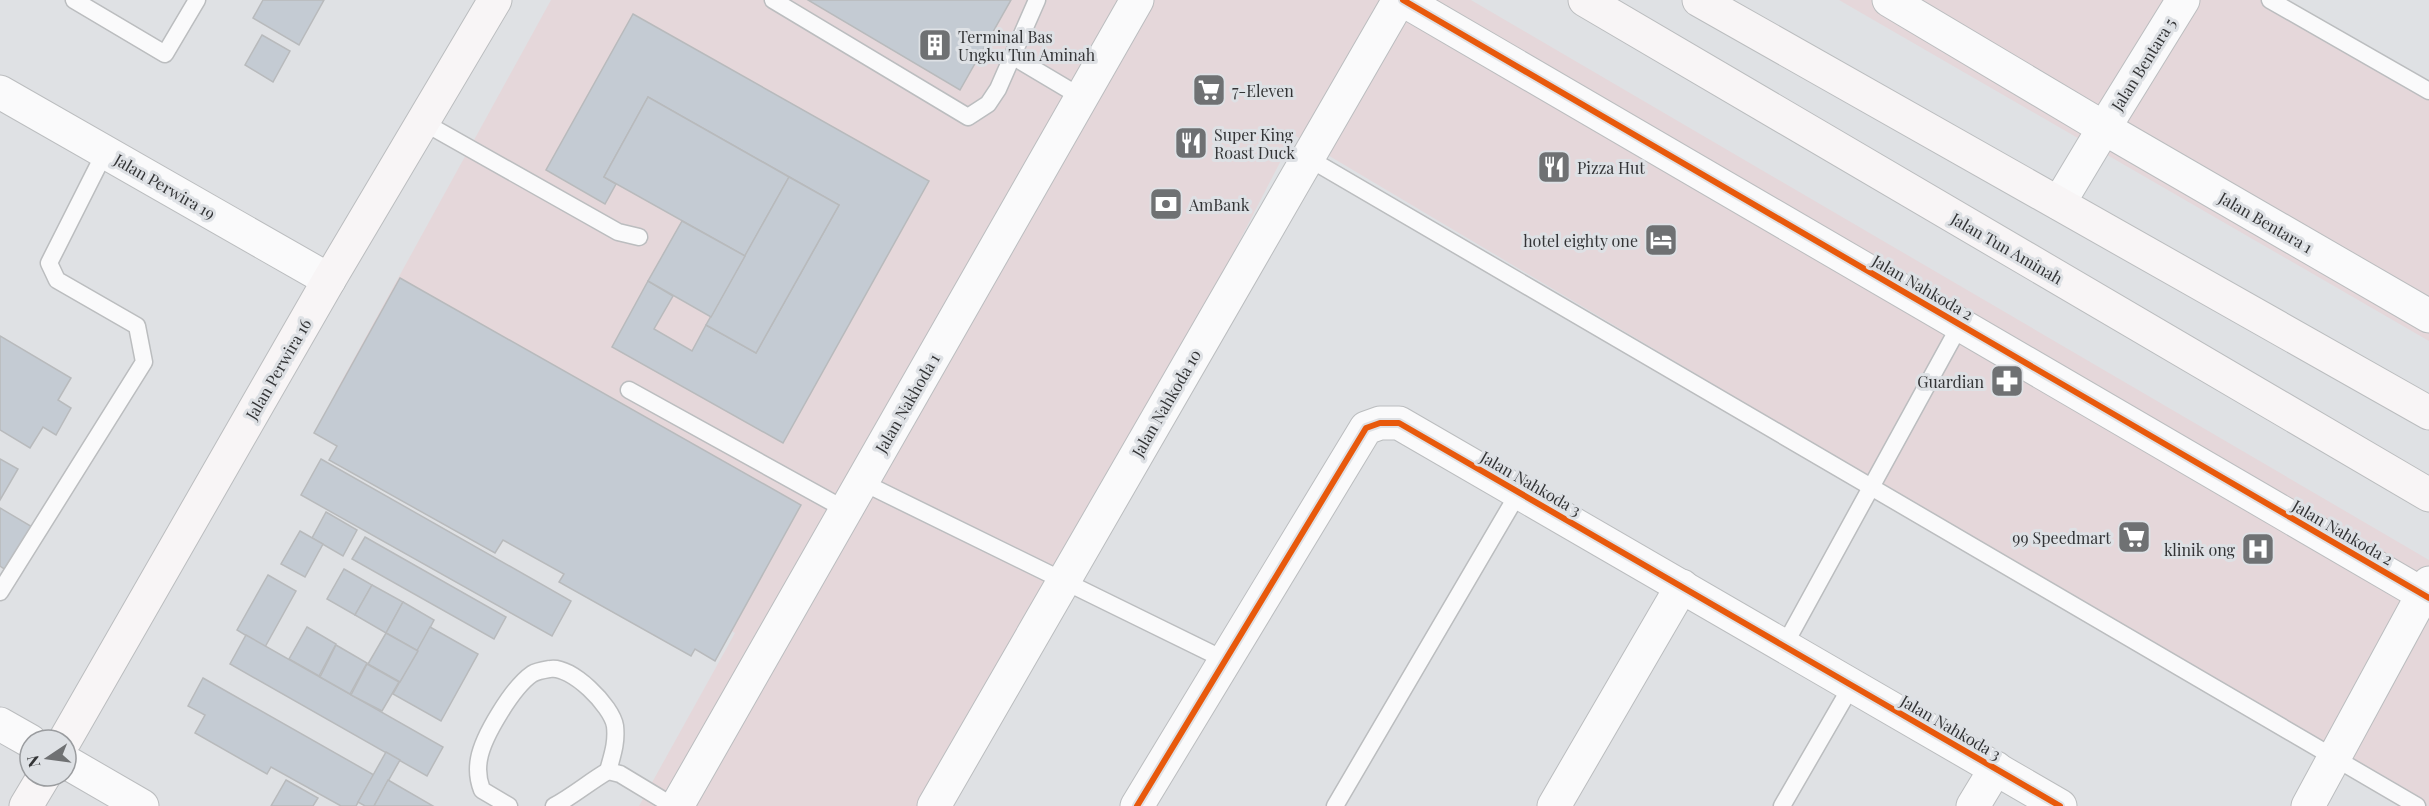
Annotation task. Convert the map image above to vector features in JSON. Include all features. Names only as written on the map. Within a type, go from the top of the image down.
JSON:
[{"type":"main road","name":"Jalan Perwira 16","points":[[71,728],[329,280],[495,0]]},
{"type":"main road","name":"Jalan Tun Aminah","points":[[1585,0],[2429,495]]},
{"type":"main road","points":[[1699,0],[2429,412]]},
{"type":"main road","points":[[26,806],[37,788]]},
{"type":"street","name":"Jalan Nakhoda 1","points":[[675,806],[1137,0]]},
{"type":"street","name":"Jalan Nahkoda 10","points":[[934,806],[1401,0]]},
{"type":"street","name":"Jalan Nahkoda 2","points":[[1401,0],[2427,592],[2308,806]]},
{"type":"street","name":"Jalan Bentara 1","points":[[1889,0],[2104,128],[2429,316]]},
{"type":"street","name":"Jalan Bentara 5","points":[[2104,128],[2183,0]]},
{"type":"street","name":"Jalan Perwira 19","points":[[0,92],[329,280]]},
{"type":"street","points":[[2059,203],[2104,128]]},
{"type":"street","name":"Jalan Nahkoda 3","points":[[1137,806],[1366,428],[1380,423],[1399,423],[2060,806]]},
{"type":"street","points":[[1554,806],[1682,586]]},
{"type":"street","points":[[0,724],[18,734]]},
{"type":"street","points":[[1973,806],[1996,768]]},
{"type":"street","points":[[78,769],[142,806]]},
{"type":"lane","points":[[74,0],[165,54],[197,0]]},
{"type":"lane","points":[[773,0],[968,117],[988,104],[998,89],[1037,0]]},
{"type":"lane","points":[[2270,0],[2429,92]]},
{"type":"lane","points":[[1012,56],[1081,97]]},
{"type":"lane","points":[[423,122],[618,232],[639,237]]},
{"type":"lane","points":[[0,591],[144,362],[137,326],[57,280],[49,263],[105,152]]},
{"type":"lane","points":[[1308,158],[2417,806]]},
{"type":"lane","points":[[1784,646],[1960,324]]},
{"type":"lane","points":[[628,390],[846,510]]},
{"type":"lane","points":[[862,482],[1225,660]]},
{"type":"lane","points":[[1335,806],[1519,492]]},
{"type":"lane","points":[[509,806],[482,790],[477,778],[479,758],[494,724],[514,691],[534,673],[553,668],[579,678],[603,704],[615,723],[615,745],[608,771]]},
{"type":"lane","points":[[1782,806],[1852,685]]},
{"type":"lane","points":[[554,806],[573,796],[608,771],[620,774],[675,806]]},
{"type":"shaded area","points":[[551,0],[1471,0],[2429,560],[2429,806],[2423,806],[1294,135],[949,806],[639,806],[735,633],[335,393]]},
{"type":"shaded area","points":[[1839,0],[2279,0],[2429,88],[2429,341]]},
{"type":"building","points":[[263,0],[324,0],[299,45],[253,18]]},
{"type":"building","name":"Terminal Bas Ungku Tun Aminah","points":[[808,0],[1011,0],[960,90]]},
{"type":"building","points":[[633,14],[929,181],[783,443],[612,347],[648,281],[673,296],[654,329],[692,351],[706,325],[756,353],[839,205],[648,97],[604,177],[616,184],[605,204],[546,170]]},
{"type":"building","points":[[262,35],[290,51],[273,82],[245,65]]},
{"type":"building","points":[[648,97],[789,177],[745,256],[604,177]]},
{"type":"building","points":[[789,177],[839,205],[756,353],[706,325]]},
{"type":"building","points":[[682,221],[745,256],[711,317],[648,281]]},
{"type":"building","points":[[400,278],[801,505],[715,661],[695,649],[691,656],[559,582],[564,574],[503,540],[495,553],[329,460],[337,446],[314,433]]},
{"type":"building","points":[[0,336],[71,378],[58,400],[71,408],[56,435],[43,427],[30,448],[0,430]]},
{"type":"building","points":[[0,459],[18,469],[0,500]]},
{"type":"building","points":[[321,459],[571,601],[552,636],[301,495]]},
{"type":"building","points":[[0,508],[34,528],[9,572],[0,566]]},
{"type":"building","points":[[326,512],[357,530],[343,556],[312,538]]},
{"type":"building","points":[[300,531],[323,544],[305,577],[281,564]]},
{"type":"building","points":[[365,537],[506,617],[494,639],[352,559]]},
{"type":"building","points":[[344,569],[372,585],[355,615],[327,599]]},
{"type":"building","points":[[268,575],[296,591],[265,647],[237,630]]},
{"type":"building","points":[[372,585],[403,602],[386,633],[355,615]]},
{"type":"building","points":[[403,602],[434,620],[418,651],[386,633]]},
{"type":"building","points":[[307,627],[336,644],[319,676],[289,659]]},
{"type":"building","points":[[430,627],[478,654],[441,721],[393,694]]},
{"type":"building","points":[[386,633],[418,651],[400,682],[368,664]]},
{"type":"building","points":[[246,635],[443,747],[427,776],[230,664]]},
{"type":"building","points":[[336,645],[367,663],[350,694],[320,677]]},
{"type":"building","points":[[367,664],[399,682],[382,711],[351,695]]},
{"type":"building","points":[[203,678],[374,775],[356,806],[341,806],[271,767],[267,774],[195,733],[205,715],[188,706]]},
{"type":"building","points":[[386,752],[400,760],[374,806],[365,806],[358,802]]},
{"type":"building","points":[[286,780],[318,798],[313,806],[271,806]]},
{"type":"building","points":[[388,780],[433,806],[374,806]]},
{"type":"cycle path","points":[[1403,0],[2429,598]]},
{"type":"cycle path","points":[[1137,806],[1366,428],[1380,423],[1399,423],[2060,806]]},
{"type":"place","name":"Terminal Bas Ungku Tun Aminah","points":[[935,45]]},
{"type":"place","name":"7-Eleven","points":[[1209,90]]},
{"type":"place","name":"Super King Roast Duck","points":[[1191,143]]},
{"type":"place","name":"Pizza Hut","points":[[1554,167]]},
{"type":"place","name":"AmBank","points":[[1166,204]]},
{"type":"place","name":"hotel eighty one","points":[[1661,240]]},
{"type":"place","name":"Guardian","points":[[2007,381]]},
{"type":"place","name":"99 Speedmart","points":[[2134,537]]},
{"type":"place","name":"klinik ong","points":[[2258,549]]}]
